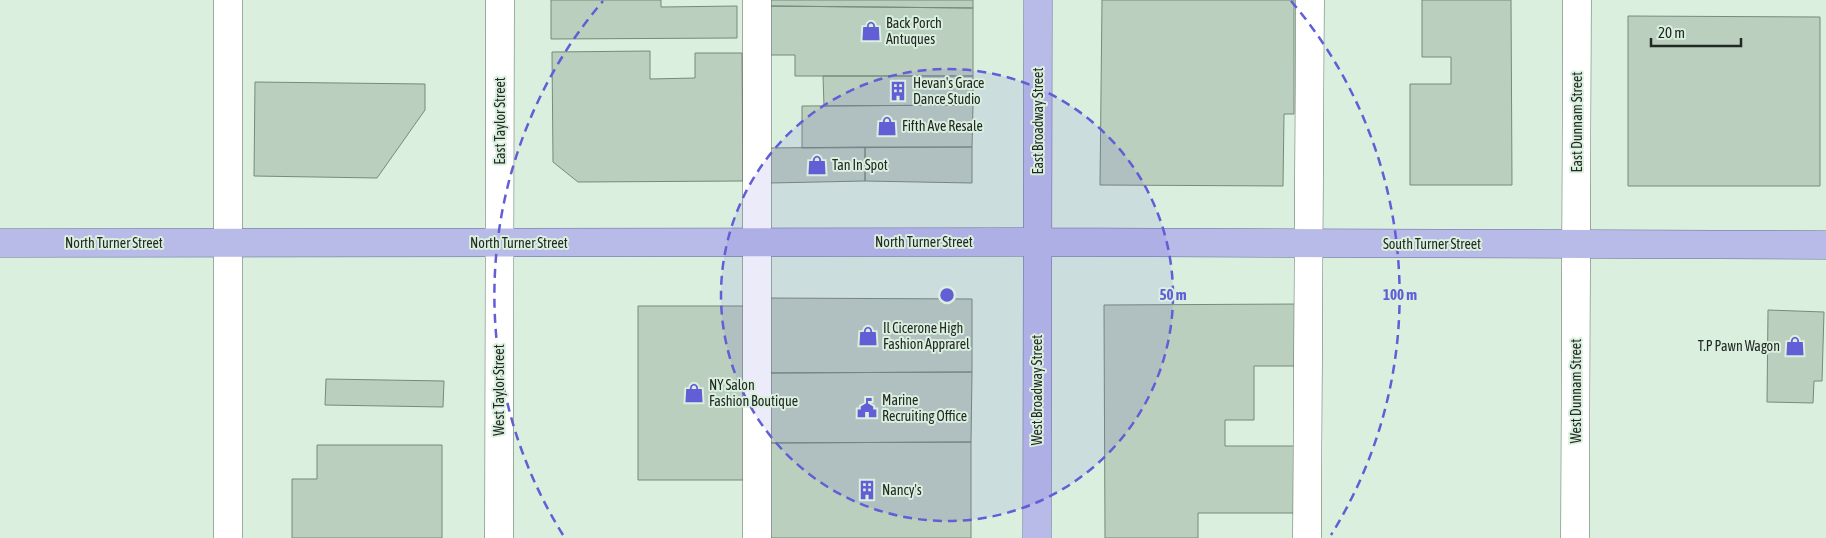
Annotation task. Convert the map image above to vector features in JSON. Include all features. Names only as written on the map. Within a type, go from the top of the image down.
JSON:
[{"type":"main road","name":"East Broadway Street","points":[[1038,0],[1038,242]]},
{"type":"main road","name":"North Turner Street","points":[[0,243],[1038,242]]},
{"type":"main road","name":"South Turner Street","points":[[1038,242],[1826,245]]},
{"type":"main road","name":"West Broadway Street","points":[[1037,538],[1038,242]]},
{"type":"street","points":[[228,0],[228,538]]},
{"type":"street","name":"East Taylor Street","points":[[500,0],[500,242]]},
{"type":"street","points":[[757,0],[757,538]]},
{"type":"street","points":[[1307,538],[1310,0]]},
{"type":"street","name":"East Dunnam Street","points":[[1577,0],[1577,244]]},
{"type":"street","name":"West Taylor Street","points":[[499,538],[500,242]]},
{"type":"street","name":"West Dunnam Street","points":[[1575,538],[1577,244]]},
{"type":"building","points":[[551,0],[661,0],[661,7],[737,6],[737,38],[551,39]]},
{"type":"building","points":[[768,0],[973,0],[973,8],[768,6]]},
{"type":"building","points":[[1102,0],[1294,0],[1294,114],[1284,114],[1283,186],[1100,185]]},
{"type":"building","points":[[1422,0],[1511,0],[1512,185],[1410,185],[1410,84],[1451,84],[1451,57],[1422,57]]},
{"type":"building","name":"Back Porch Antuques","points":[[768,6],[973,8],[973,76],[795,76],[795,55],[769,55]]},
{"type":"building","points":[[1628,16],[1820,17],[1820,186],[1628,186]]},
{"type":"building","points":[[650,51],[650,79],[695,78],[695,53],[742,53],[743,181],[578,182],[553,162],[552,52]]},
{"type":"building","name":"Hevan's Grace Dance Studio","points":[[823,76],[973,76],[973,105],[824,106]]},
{"type":"building","points":[[255,82],[425,84],[425,110],[377,178],[254,176]]},
{"type":"building","name":"Fifth Ave Resale","points":[[973,105],[972,147],[802,148],[802,106]]},
{"type":"building","points":[[865,147],[972,147],[972,183],[865,181]]},
{"type":"building","name":"Tan In Spot","points":[[865,147],[865,181],[770,183],[769,148]]},
{"type":"building","name":"Il Cicerone High Fashion Apprarel","points":[[764,298],[972,299],[972,372],[763,373]]},
{"type":"building","points":[[1304,304],[1304,366],[1254,366],[1254,420],[1225,420],[1225,446],[1296,446],[1296,513],[1198,513],[1198,538],[1105,538],[1104,305]]},
{"type":"building","name":"NY Salon Fashion Boutique","points":[[638,306],[750,306],[750,480],[638,480]]},
{"type":"building","name":"T.P Pawn Wagon","points":[[1768,310],[1824,312],[1822,381],[1814,381],[1813,403],[1767,402]]},
{"type":"building","name":"Marine Recruiting Office","points":[[972,372],[971,442],[763,443],[763,373]]},
{"type":"building","points":[[326,379],[444,381],[443,407],[325,405]]},
{"type":"building","name":"Nancy's","points":[[971,442],[971,538],[764,538],[763,443]]},
{"type":"building","points":[[317,445],[442,445],[442,538],[292,538],[292,479],[317,479]]},
{"type":"place","name":"Back Porch Antuques","points":[[871,31]]},
{"type":"place","name":"Hevan's Grace Dance Studio","points":[[898,91]]},
{"type":"place","name":"Fifth Ave Resale","points":[[887,126]]},
{"type":"place","name":"Tan In Spot","points":[[817,165]]},
{"type":"place","name":"Il Cicerone High Fashion Apprarel","points":[[868,336]]},
{"type":"place","name":"T.P Pawn Wagon","points":[[1795,346]]},
{"type":"place","name":"NY Salon Fashion Boutique","points":[[694,393]]},
{"type":"place","name":"Marine Recruiting Office","points":[[867,408]]},
{"type":"place","name":"Nancy's","points":[[867,490]]}]
